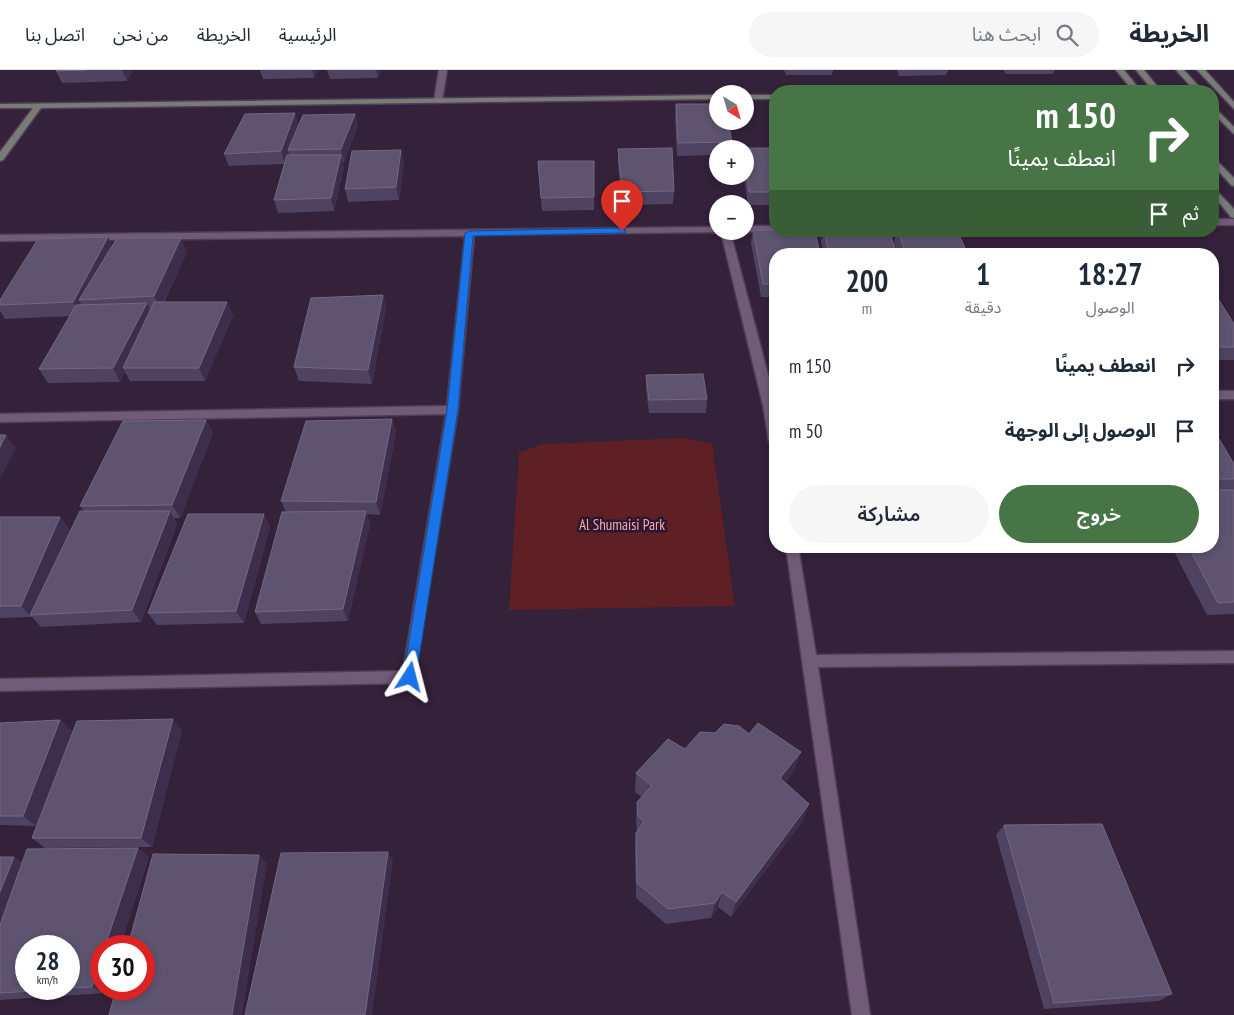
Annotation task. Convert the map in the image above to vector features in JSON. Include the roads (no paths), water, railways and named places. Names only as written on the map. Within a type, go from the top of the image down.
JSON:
[{"type":"main road","points":[[1120,70],[1132,85]]},
{"type":"main road","points":[[1140,70],[1152,85]]},
{"type":"main road","points":[[1180,70],[1194,85]]},
{"type":"main road","points":[[1201,70],[1211,85]]},
{"type":"main road","points":[[1219,92],[1234,91]]},
{"type":"main road","points":[[1219,94],[1234,107]]},
{"type":"main road","points":[[0,106],[709,97]]},
{"type":"main road","points":[[754,97],[769,97]]},
{"type":"main road","points":[[0,158],[38,106]]},
{"type":"main road","points":[[1219,115],[1234,132]]},
{"type":"main road","points":[[1219,166],[1234,183]]},
{"type":"main road","points":[[1219,197],[1234,215]]},
{"type":"street","points":[[438,101],[443,70]]},
{"type":"street","points":[[1219,222],[1234,222]]},
{"type":"street","points":[[754,229],[769,229]]},
{"type":"street","points":[[0,238],[709,230]]},
{"type":"street","points":[[0,685],[410,677],[452,410],[470,233]]},
{"type":"street","points":[[727,240],[769,394]]},
{"type":"street","points":[[1219,395],[1234,394]]},
{"type":"street","points":[[0,418],[452,410]]},
{"type":"street","points":[[793,553],[861,1015]]},
{"type":"street","points":[[810,661],[1234,657]]},
{"type":"park label","name":"Al Shumaisi Park","points":[[622,524]]}]
